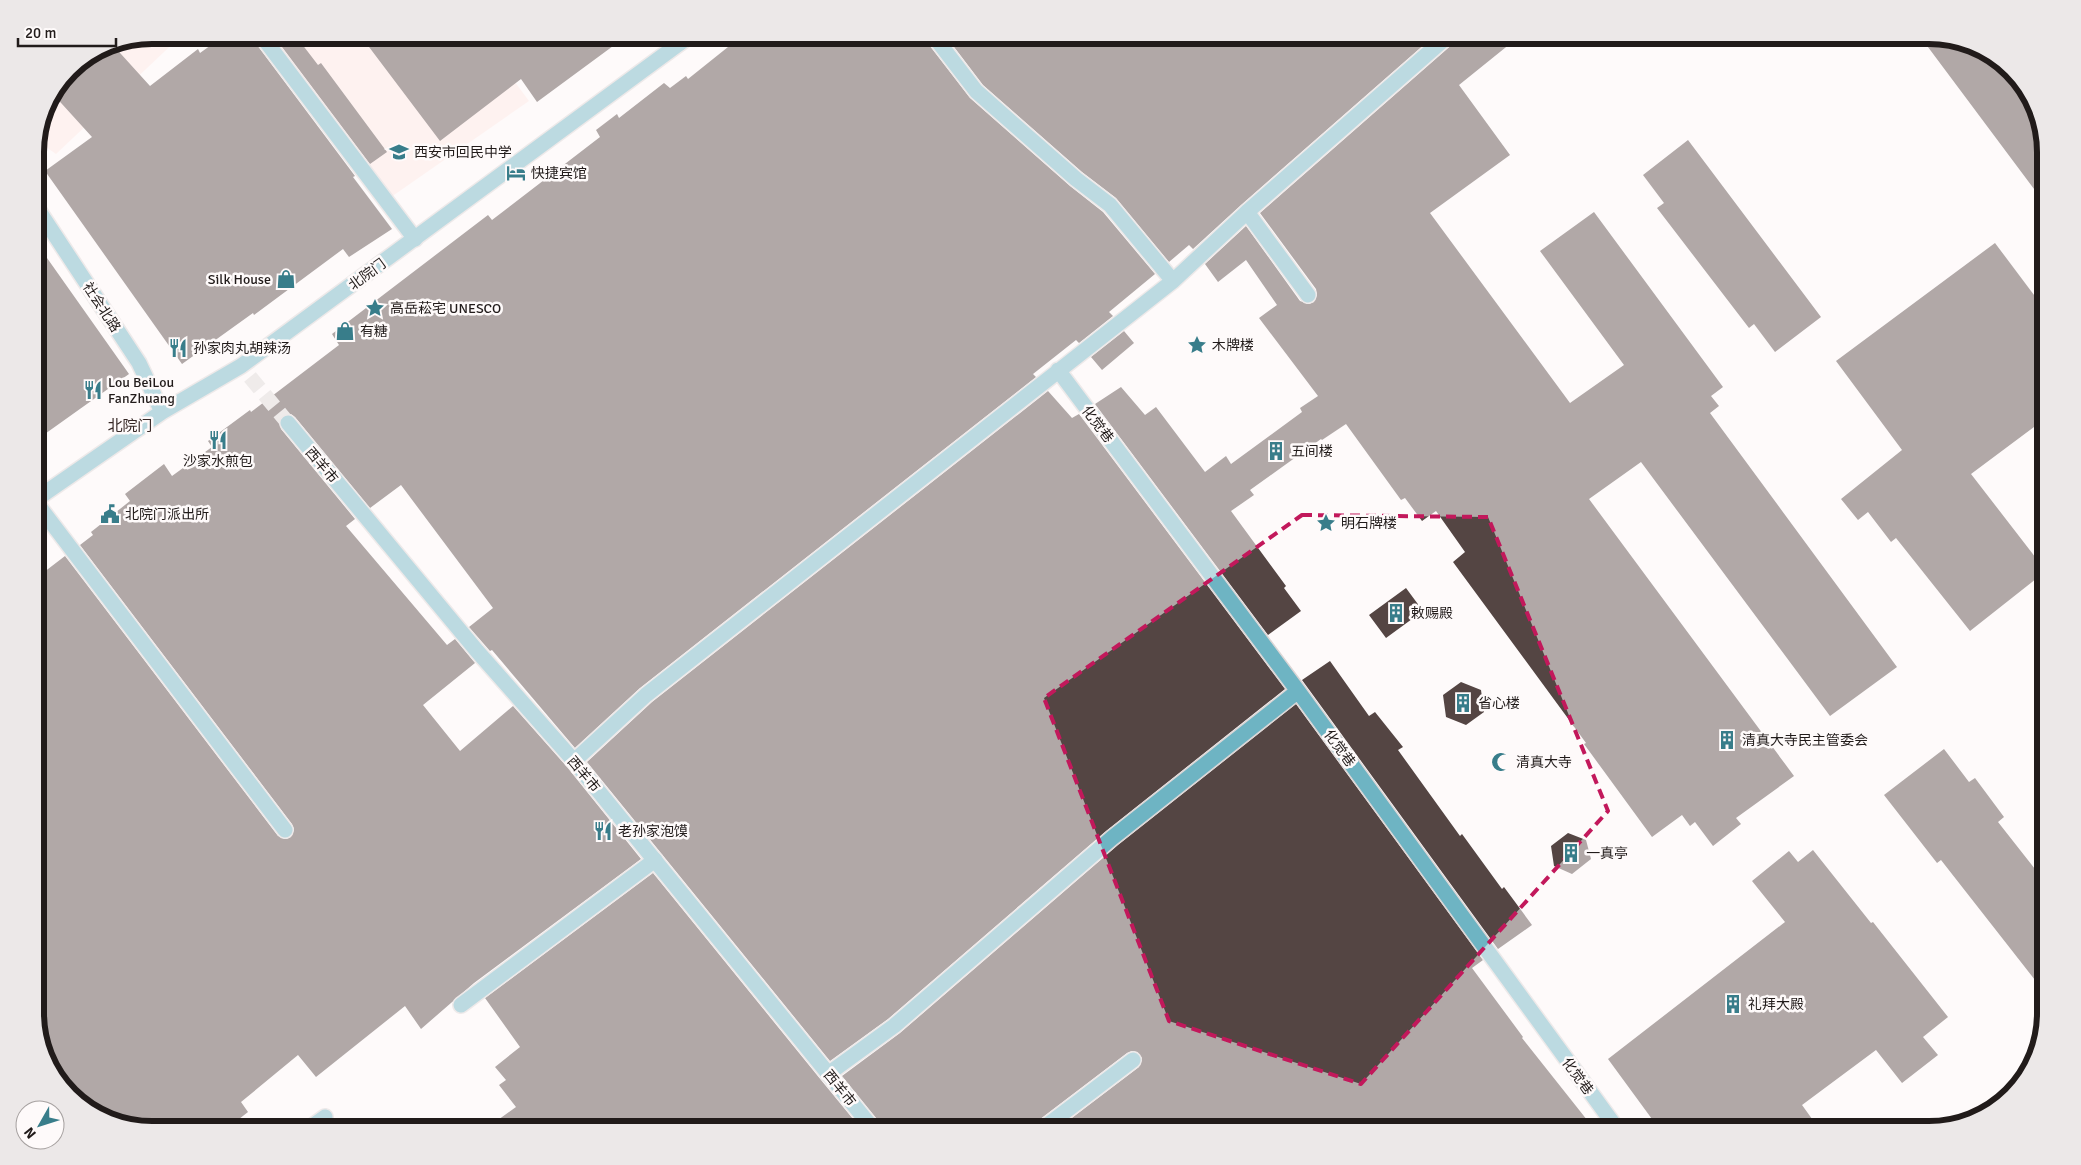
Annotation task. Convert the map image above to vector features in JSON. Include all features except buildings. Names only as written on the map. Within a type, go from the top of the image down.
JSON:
[{"type":"street","points":[[268,44],[415,239]]},
{"type":"street","name":"北院门","points":[[44,494],[162,412],[246,371],[415,239],[673,44]]},
{"type":"street","points":[[940,44],[976,91],[1076,179],[1110,205],[1173,281]]},
{"type":"street","points":[[574,761],[646,695],[1173,281],[1247,212],[1439,44]]},
{"type":"street","points":[[1247,212],[1308,295]]},
{"type":"street","name":"社会北路","points":[[44,219],[139,363],[162,412]]},
{"type":"street","name":"化觉巷","points":[[1058,370],[1298,691],[1611,1121]]},
{"type":"street","name":"西羊市","points":[[288,423],[477,651],[574,761],[867,1121]]},
{"type":"street","points":[[44,512],[285,830]]},
{"type":"street","points":[[828,1074],[894,1026],[1112,838],[1298,691]]},
{"type":"street","points":[[461,1005],[655,860]]},
{"type":"street","points":[[1053,1121],[1133,1060]]},
{"type":"street","points":[[319,1121],[325,1117]]},
{"type":"highlighted area","points":[[1302,515],[1488,517],[1608,811],[1361,1084],[1169,1021],[1044,698]]},
{"type":"shaded area","points":[[144,44],[172,44],[56,154],[44,146],[49,117],[62,92],[80,70],[117,49]]},
{"type":"shaded area","name":"西安市回民中学","points":[[262,44],[487,44],[529,101],[381,204]]},
{"type":"tunnel","points":[[250,377],[288,423]]},
{"type":"place","name":"西安市回民中学","points":[[399,152]]},
{"type":"place","name":"快捷宾馆","points":[[516,173]]},
{"type":"place","name":"Silk House","points":[[286,279]]},
{"type":"place","name":"高岳菘宅 UNESCO","points":[[375,308]]},
{"type":"place","name":"有糖","points":[[345,331]]},
{"type":"place","name":"木牌楼","points":[[1197,345]]},
{"type":"place","name":"孙家肉丸胡辣汤","points":[[178,348]]},
{"type":"place","name":"Lou BeiLou FanZhuang","points":[[93,390]]},
{"type":"place","name":"沙家水煎包","points":[[218,440]]},
{"type":"place","name":"五间楼","points":[[1276,451]]},
{"type":"place","name":"北院门派出所","points":[[110,514]]},
{"type":"place","name":"明石牌楼","points":[[1326,523]]},
{"type":"place","name":"敕赐殿","points":[[1396,613]]},
{"type":"place","name":"省心楼","points":[[1463,703]]},
{"type":"place","name":"清真大寺民主管委会","points":[[1727,740]]},
{"type":"place","name":"清真大寺","points":[[1501,762]]},
{"type":"place","name":"老孙家泡馍","points":[[603,831]]},
{"type":"place","name":"一真亭","points":[[1571,853]]},
{"type":"place","name":"礼拜大殿","points":[[1733,1004]]},
{"type":"district","name":"北院门","points":[[130,426]]}]
